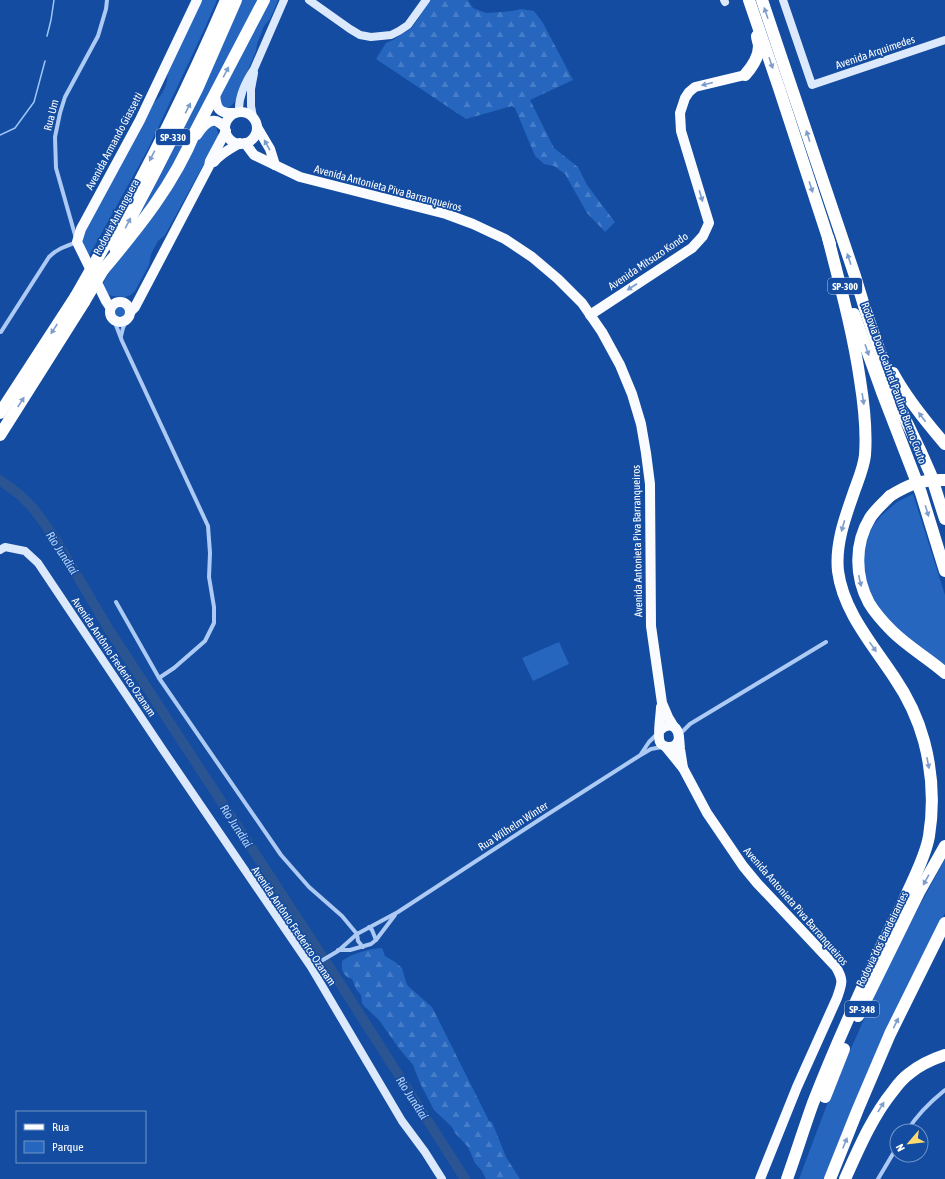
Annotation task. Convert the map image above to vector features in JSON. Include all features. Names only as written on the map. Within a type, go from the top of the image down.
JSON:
[{"type":"highway","points":[[201,58],[220,0]]},
{"type":"highway","name":"Rodovia Anhanguera","points":[[0,435],[80,299],[105,245],[152,158],[201,58],[226,0]]},
{"type":"highway","name":"Rodovia Anhanguera","points":[[0,413],[80,299],[103,270],[197,89],[236,0]]},
{"type":"highway","points":[[103,270],[157,202],[179,166],[195,132],[264,0]]},
{"type":"highway","points":[[745,75],[751,68],[759,46],[749,0]]},
{"type":"highway","name":"Rodovia Dom Gabriel Paulino Bueno Couto","points":[[749,0],[828,238],[882,392],[921,494],[945,571]]},
{"type":"highway","name":"Rodovia Dom Gabriel Paulino Bueno Couto","points":[[762,0],[898,404],[926,463],[945,519]]},
{"type":"highway","points":[[787,1179],[812,1106],[827,1068],[875,959],[921,863],[929,837],[932,797],[924,741],[916,719],[906,696],[896,679],[853,615],[838,572],[837,550],[842,528],[865,456],[866,424],[853,338],[828,238]]},
{"type":"highway","points":[[865,309],[876,328],[890,368],[928,425],[945,444]]},
{"type":"highway","points":[[945,480],[923,481],[903,488],[890,496],[878,507],[865,527],[858,558],[862,588],[870,604],[881,619],[893,632],[945,673]]},
{"type":"highway","name":"Rodovia dos Bandeirantes","points":[[792,1179],[856,1020],[919,892],[945,846]]},
{"type":"highway","points":[[830,1179],[890,1034],[945,923]]},
{"type":"highway","points":[[918,1068],[945,1048]]},
{"type":"highway","points":[[845,1179],[872,1120],[899,1082],[909,1073],[945,1055]]},
{"type":"main road","name":"Avenida Armando Giassetti","points":[[77,242],[81,229],[140,120],[197,0]]},
{"type":"main road","name":"Avenida Mitsuzo Kondo","points":[[590,315],[692,248],[703,236],[709,222],[681,131],[680,113],[685,98],[695,87],[745,75]]},
{"type":"main road","points":[[215,93],[216,104],[218,109],[222,112],[244,112],[253,117],[270,149],[275,165]]},
{"type":"main road","points":[[144,290],[117,304],[110,316],[114,320],[121,322],[135,307],[144,290],[209,166],[225,129],[227,120],[230,116],[237,113]]},
{"type":"main road","points":[[190,144],[208,122],[216,121],[225,129],[227,136],[231,140],[242,143]]},
{"type":"main road","points":[[209,166],[225,151],[250,141],[256,133],[257,127]]},
{"type":"main road","name":"Avenida Antonieta Piva Barranqueiros","points":[[242,143],[254,155],[300,177],[446,214],[473,224],[505,239],[558,279],[582,303],[602,332],[620,365],[632,394],[641,424],[650,484],[651,626],[662,703]]},
{"type":"main road","points":[[77,242],[106,301],[129,308],[129,315]]},
{"type":"main road","points":[[662,703],[659,731],[659,741],[661,744],[666,746],[674,746],[678,740],[677,731]]},
{"type":"main road","points":[[662,703],[668,718],[677,731],[683,768]]},
{"type":"main road","points":[[659,731],[666,725],[677,731]]},
{"type":"main road","points":[[666,746],[683,768]]},
{"type":"main road","name":"Avenida Antonieta Piva Barranqueiros","points":[[683,768],[707,813],[743,866],[757,883],[836,967],[842,978],[837,998],[797,1087],[760,1179]]},
{"type":"street","name":"Rua Um","points":[[77,242],[56,168],[55,137],[65,97],[98,36],[106,10],[107,0]]},
{"type":"street","points":[[237,113],[238,103],[249,76],[254,69],[284,0]]},
{"type":"street","points":[[309,0],[360,35],[371,37],[390,35],[399,31],[408,24],[426,0]]},
{"type":"street","name":"Avenida Arquimedes","points":[[783,0],[812,85],[945,40]]},
{"type":"street","points":[[253,117],[251,106],[251,89],[254,78],[254,69]]},
{"type":"street","points":[[1,332],[49,257],[55,251],[77,242]]},
{"type":"street","points":[[121,337],[129,315]]},
{"type":"street","points":[[114,320],[208,526],[210,553],[209,577],[214,607],[214,623],[205,641],[174,668],[159,678]]},
{"type":"street","name":"Avenida Antônio Frederico Ozanam","points":[[0,550],[5,548],[25,551],[38,563],[163,750],[314,965],[402,1121],[425,1152],[442,1179]]},
{"type":"street","points":[[116,602],[159,678],[281,854],[309,887],[342,916],[357,934],[358,941],[363,947]]},
{"type":"street","points":[[677,731],[826,642]]},
{"type":"street","points":[[677,731],[690,724]]},
{"type":"street","name":"Rua Wilhelm Winter","points":[[639,756],[659,731]]},
{"type":"street","name":"Rua Wilhelm Winter","points":[[398,912],[639,756],[651,749],[666,746]]},
{"type":"street","points":[[336,951],[350,950],[371,944],[376,940],[398,912]]},
{"type":"street","points":[[314,965],[336,951],[357,934],[398,912]]},
{"type":"street","points":[[368,928],[372,930],[376,940]]},
{"type":"street","points":[[913,1123],[931,1101],[945,1090]]},
{"type":"street","points":[[878,1179],[889,1160]]},
{"type":"green space","points":[[202,0],[217,0],[148,149],[88,258],[81,241],[83,233],[151,105],[164,90],[167,81],[167,71]]},
{"type":"green space","points":[[242,0],[257,0],[170,174],[134,223],[189,118]]},
{"type":"green space","points":[[268,0],[278,0],[270,19],[264,26],[256,51],[235,101],[230,107],[222,109],[218,98]]},
{"type":"green space","points":[[430,0],[468,0],[473,8],[486,13],[521,9],[534,11],[543,23],[573,80],[530,100],[554,148],[578,167],[587,185],[615,222],[605,232],[587,213],[565,174],[554,166],[544,164],[535,156],[515,108],[512,106],[466,119],[376,59],[386,43],[412,28]]},
{"type":"green space","points":[[212,126],[216,127],[217,129],[217,140],[165,235],[158,241],[151,254],[149,265],[135,291],[131,295],[125,297],[112,296],[106,293],[101,287],[114,264],[197,138],[205,128]]},
{"type":"green space","points":[[119,306],[123,308],[125,312],[123,316],[119,318],[115,316],[113,312],[115,308]]},
{"type":"green space","points":[[913,494],[945,595],[945,670],[882,619],[861,573],[866,538],[875,523],[897,502]]},
{"type":"green space","points":[[559,642],[569,664],[533,681],[522,658]]},
{"type":"green space","points":[[945,859],[945,913],[902,1000],[826,1179],[799,1179],[832,1091],[886,970]]},
{"type":"green space","points":[[382,948],[385,956],[402,968],[408,986],[432,1007],[489,1121],[492,1122],[506,1157],[520,1179],[486,1179],[482,1171],[475,1163],[468,1147],[455,1133],[452,1127],[434,1110],[420,1083],[413,1065],[379,1020],[364,1006],[361,995],[356,989],[352,979],[346,976],[343,972],[342,961],[346,958],[361,952]]},
{"type":"waterway","points":[[47,36],[54,0]]},
{"type":"waterway","points":[[0,135],[15,128],[34,102],[45,61]]},
{"type":"waterway","name":"Rio Jundiaí","points":[[0,480],[20,495],[33,508],[55,538],[108,628],[345,991],[465,1179]]}]
